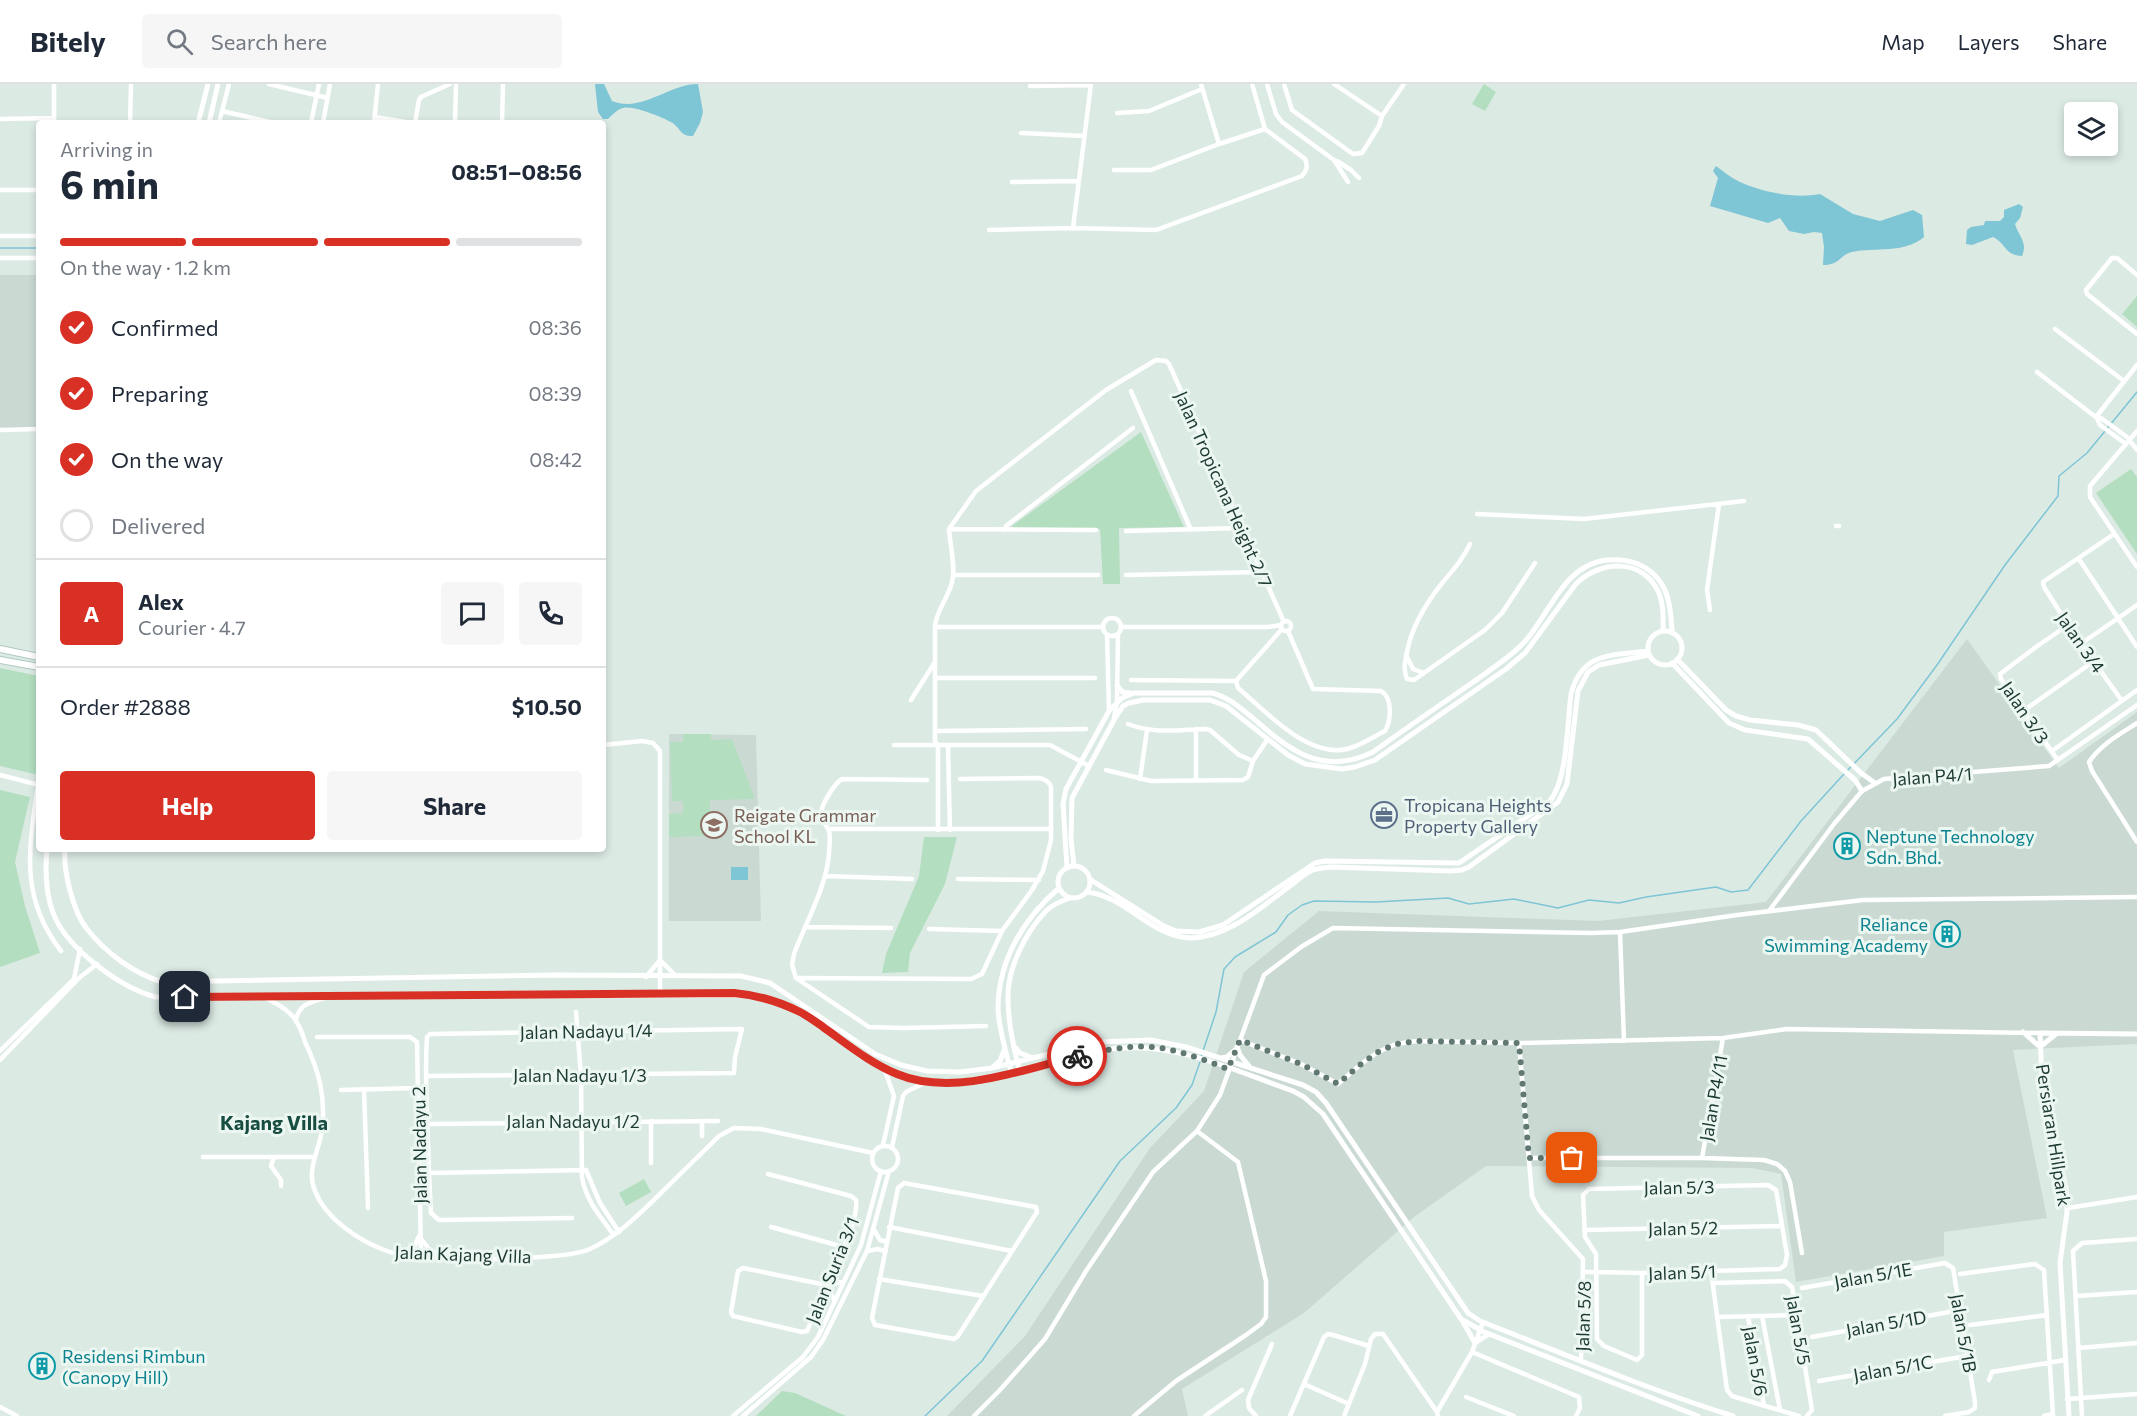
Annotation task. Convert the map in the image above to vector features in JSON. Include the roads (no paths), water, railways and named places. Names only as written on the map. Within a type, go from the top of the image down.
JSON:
[{"type":"main road","points":[[1,649],[36,656]]},
{"type":"main road","points":[[0,660],[36,666]]},
{"type":"street","points":[[54,84],[54,120]]},
{"type":"street","points":[[130,84],[130,120]]},
{"type":"street","points":[[199,120],[208,84]]},
{"type":"street","points":[[211,120],[218,84]]},
{"type":"street","points":[[220,120],[229,84]]},
{"type":"street","points":[[269,84],[328,98]]},
{"type":"street","points":[[312,120],[319,84]]},
{"type":"street","points":[[324,120],[330,84]]},
{"type":"street","points":[[374,120],[378,84]]},
{"type":"street","points":[[414,120],[421,97],[450,84]]},
{"type":"street","points":[[455,120],[456,84]]},
{"type":"street","points":[[502,84],[502,120]]},
{"type":"street","points":[[989,230],[1073,228],[1156,230],[1302,176],[1307,164],[1300,153],[1265,129],[1252,84]]},
{"type":"street","points":[[1267,84],[1276,114],[1282,122],[1359,178]]},
{"type":"street","points":[[1284,84],[1292,110],[1353,154],[1362,153],[1379,126],[1382,116],[1404,84]]},
{"type":"street","points":[[1334,84],[1382,116]]},
{"type":"street","points":[[1030,86],[1091,85],[1073,228]]},
{"type":"street","points":[[1117,113],[1149,111],[1202,87],[1219,144]]},
{"type":"street","points":[[222,111],[261,120]]},
{"type":"street","points":[[0,119],[36,120]]},
{"type":"street","points":[[1114,170],[1151,170],[1265,129]]},
{"type":"street","points":[[1021,133],[1085,136]]},
{"type":"street","points":[[1334,160],[1348,182]]},
{"type":"street","points":[[1012,182],[1079,181]]},
{"type":"street","points":[[0,190],[36,189]]},
{"type":"street","points":[[0,236],[36,236]]},
{"type":"street","points":[[0,258],[36,258]]},
{"type":"street","points":[[2137,275],[2117,258],[2112,258],[2086,290],[2087,294],[2137,334]]},
{"type":"street","points":[[2055,329],[2124,381]]},
{"type":"street","name":"Jalan Tropicana Height 2/7","points":[[949,529],[976,491],[1106,390],[1156,360],[1161,360],[1169,364],[1282,625],[1287,621],[1291,624],[1292,627],[1288,631]]},
{"type":"street","points":[[2097,417],[2137,366]]},
{"type":"street","points":[[2037,372],[2104,420],[2129,440],[2137,450]]},
{"type":"street","points":[[1131,392],[1191,530]]},
{"type":"street","points":[[2097,417],[2100,425],[2125,444]]},
{"type":"street","points":[[1005,530],[1006,526],[1133,428]]},
{"type":"street","points":[[0,430],[36,429]]},
{"type":"street","points":[[2137,431],[2090,486],[2089,492],[2090,497],[2137,567]]},
{"type":"street","points":[[1477,514],[1584,519],[1744,501]]},
{"type":"street","points":[[1710,610],[1707,590],[1719,504]]},
{"type":"street","points":[[1126,531],[1241,528]]},
{"type":"street","points":[[938,830],[939,746],[935,741],[935,627],[936,615],[952,584],[949,529],[1096,530]]},
{"type":"street","points":[[2114,534],[2079,559],[2137,647]]},
{"type":"street","points":[[1470,544],[1456,568],[1443,582],[1420,615],[1409,637],[1404,671],[1407,679],[1414,680],[1485,630],[1502,613],[1535,563]]},
{"type":"street","name":"Jalan 3/4","points":[[2079,559],[2043,582],[2044,586],[2068,625],[2122,701]]},
{"type":"street","points":[[1117,685],[1122,692],[1212,693],[1224,696],[1242,708],[1288,747],[1301,754],[1317,761],[1347,762],[1373,752],[1518,649],[1570,578],[1584,567],[1601,561],[1616,560],[1630,561],[1646,567],[1658,577],[1668,593],[1672,633]]},
{"type":"street","points":[[1074,866],[1071,839],[1072,798],[1123,706],[1136,701],[1210,700],[1226,706],[1267,740],[1305,764],[1341,769],[1375,760],[1525,653],[1584,577],[1608,566],[1626,566],[1647,577],[1658,591],[1661,600],[1663,631]]},
{"type":"street","points":[[1126,575],[1261,572]]},
{"type":"street","points":[[953,575],[1098,575]]},
{"type":"street","points":[[2082,643],[2137,605]]},
{"type":"street","points":[[1102,627],[1104,621],[1112,617],[1120,621],[1117,702],[1114,720]]},
{"type":"street","points":[[1121,627],[1268,627],[1282,625]]},
{"type":"street","points":[[1236,681],[1238,688],[1306,743],[1320,748],[1331,751],[1348,749],[1385,731],[1388,725],[1389,698],[1386,694],[1381,691],[1313,689],[1288,631],[1282,625]]},
{"type":"street","points":[[1131,680],[1236,681],[1282,625]]},
{"type":"street","name":"Jalan 3/3","points":[[2057,759],[2001,679],[2000,674],[2068,625]]},
{"type":"street","points":[[935,627],[1102,627]]},
{"type":"street","points":[[1102,627],[1107,635],[1109,711]]},
{"type":"street","points":[[1268,627],[1273,638]]},
{"type":"street","points":[[1663,631],[1672,633],[1678,638],[1681,645],[1680,655],[1674,661],[1659,663],[1649,653],[1650,640],[1663,631]]},
{"type":"street","points":[[1107,635],[1118,634]]},
{"type":"street","points":[[1090,880],[1164,926],[1176,931],[1199,932],[1223,925],[1315,863],[1325,861],[1459,863],[1550,801],[1556,793],[1562,773],[1571,694],[1581,669],[1600,658],[1649,653]]},
{"type":"street","points":[[1087,892],[1090,880],[1088,873],[1082,867],[1067,868],[1059,876],[1059,888],[1065,896],[1076,898],[1087,892],[1096,893],[1113,900],[1164,931],[1190,938],[1205,937],[1229,928],[1312,870],[1331,867],[1461,870],[1558,802],[1567,784],[1578,691],[1588,672],[1599,665],[1649,653]]},
{"type":"street","points":[[1406,655],[1413,669],[1424,673]]},
{"type":"street","points":[[1674,661],[1726,710],[1750,720],[1797,725],[1816,730],[1861,773],[1875,783]]},
{"type":"street","points":[[1674,661],[1729,723],[1745,730],[1808,739],[1855,780],[1862,791]]},
{"type":"street","points":[[2024,711],[2094,661]]},
{"type":"street","points":[[911,700],[935,662]]},
{"type":"street","points":[[935,678],[1095,678]]},
{"type":"street","points":[[2052,751],[2137,690]]},
{"type":"street","points":[[1067,868],[1064,838],[1066,789],[1109,711],[1117,702],[1134,693]]},
{"type":"street","name":"Jalan P4/1","points":[[1769,911],[1834,824],[1862,791],[1875,783],[1884,779],[2049,766],[2137,705]]},
{"type":"street","points":[[1128,724],[1147,730],[1210,730],[1239,755],[1253,761]]},
{"type":"street","points":[[2136,725],[2111,741],[2089,762],[2092,771],[2137,842]]},
{"type":"street","points":[[935,731],[1086,729]]},
{"type":"street","points":[[1196,729],[1196,780]]},
{"type":"street","points":[[1140,779],[1147,730]]},
{"type":"street","points":[[1106,770],[1140,779],[1244,780],[1248,777],[1253,761],[1267,740]]},
{"type":"street","points":[[606,745],[642,741],[653,743],[660,751],[660,995]]},
{"type":"street","points":[[894,745],[1050,745],[1089,766]]},
{"type":"street","points":[[948,746],[950,830]]},
{"type":"street","points":[[0,775],[36,784]]},
{"type":"street","points":[[939,778],[948,778]]},
{"type":"street","points":[[796,978],[975,978],[982,974],[1002,931],[1039,880],[1050,852],[1051,787],[1044,779],[960,779]]},
{"type":"street","points":[[927,780],[839,781],[821,811],[821,817],[828,829],[829,855],[825,876],[792,965],[796,978],[869,1027],[986,1026]]},
{"type":"street","points":[[36,809],[29,866],[32,890],[40,915],[52,940],[61,951]]},
{"type":"street","points":[[828,829],[1051,829]]},
{"type":"street","points":[[47,852],[49,898],[54,915],[64,933],[97,964],[122,983],[138,992],[155,997],[734,993],[765,998],[802,1012],[871,1061],[899,1075],[928,1081],[988,1080],[1077,1056],[1120,1048],[1152,1047],[1185,1050],[1216,1065],[1304,1096],[1323,1114],[1475,1343]]},
{"type":"street","points":[[65,852],[64,862],[72,896],[85,927],[106,949],[136,972],[162,982],[555,975],[646,977],[720,975],[763,980],[875,1054],[901,1065],[927,1071],[960,1072],[992,1068],[1077,1046],[1109,1041],[1150,1040],[1231,1061],[1304,1085],[1326,1102],[1468,1312],[1483,1322],[1581,1361],[1733,1416]]},
{"type":"street","points":[[825,876],[912,879]]},
{"type":"street","points":[[958,879],[1039,880]]},
{"type":"street","points":[[1012,1075],[998,1010],[999,993],[1007,962],[1019,934],[1030,916],[1059,888]]},
{"type":"street","points":[[1020,1073],[1007,998],[1012,970],[1026,938],[1046,910],[1070,897]]},
{"type":"street","points":[[974,1416],[1045,1339],[1086,1271],[1153,1172],[1197,1131],[1220,1095],[1264,975],[1301,947],[1333,928],[1620,932],[1863,900],[2137,897]]},
{"type":"street","points":[[805,927],[891,928]]},
{"type":"street","points":[[929,929],[1002,931]]},
{"type":"street","points":[[1620,932],[1624,1041]]},
{"type":"street","points":[[0,1051],[74,979],[80,949]]},
{"type":"street","points":[[660,960],[675,976]]},
{"type":"street","points":[[646,977],[660,960]]},
{"type":"street","points":[[0,1060],[79,978],[97,964]]},
{"type":"street","points":[[808,987],[807,982],[813,978]]},
{"type":"street","name":"Jalan Kajang Villa","points":[[261,996],[276,1004],[296,1020],[314,1061],[321,1087],[323,1118],[311,1174],[314,1187],[323,1205],[356,1236],[389,1252],[441,1257],[531,1259],[588,1250],[628,1225],[719,1136],[734,1128],[761,1129],[873,1153]]},
{"type":"street","points":[[296,1020],[297,1011],[302,1005],[330,996]]},
{"type":"street","points":[[576,1012],[583,1185],[598,1212],[617,1233]]},
{"type":"street","name":"Jalan Nadayu 1/4","points":[[426,1076],[427,1037],[430,1034],[742,1029],[736,1051],[734,1074]]},
{"type":"street","points":[[1240,1040],[1301,1064],[1338,1084],[1378,1052],[1396,1044],[1417,1041],[1519,1043],[1723,1038],[1787,1029],[2137,1034]]},
{"type":"street","points":[[2023,1032],[2040,1047],[2056,1033]]},
{"type":"street","name":"Persiaran Hillpark","points":[[2040,1033],[2042,1081],[2066,1189],[2068,1208],[2060,1263],[2069,1416]]},
{"type":"street","name":"Jalan Nadayu 2","points":[[317,1037],[410,1037],[417,1042],[421,1256]]},
{"type":"street","name":"Jalan P4/11","points":[[1702,1158],[1723,1038]]},
{"type":"street","points":[[1519,1043],[1532,1196],[1539,1210],[1580,1254],[1583,1259],[1584,1272]]},
{"type":"street","points":[[992,1068],[1000,1061],[1006,1047]]},
{"type":"street","points":[[1014,1047],[1020,1053],[1034,1058]]},
{"type":"street","points":[[1219,1058],[1227,1057],[1236,1049]]},
{"type":"street","points":[[1236,1049],[1251,1068]]},
{"type":"street","points":[[884,1068],[894,1096],[883,1145],[873,1153],[874,1166],[880,1171],[889,1172]]},
{"type":"street","name":"Jalan Nadayu 1/3","points":[[426,1076],[734,1074]]},
{"type":"street","points":[[426,1076],[431,1213],[438,1220],[572,1218]]},
{"type":"street","points":[[743,1416],[811,1357],[824,1340],[867,1251],[889,1172],[896,1166],[899,1158],[892,1147],[903,1096],[906,1092],[928,1081]]},
{"type":"street","points":[[341,1090],[418,1088]]},
{"type":"street","points":[[364,1089],[368,1208]]},
{"type":"street","points":[[651,1121],[651,1162]]},
{"type":"street","points":[[702,1121],[702,1136]]},
{"type":"street","name":"Jalan Nadayu 1/2","points":[[427,1124],[718,1121]]},
{"type":"street","points":[[1134,1416],[1176,1381],[1246,1335],[1261,1324],[1266,1317],[1266,1281],[1238,1161],[1197,1131]]},
{"type":"street","points":[[883,1145],[892,1147]]},
{"type":"street","points":[[203,1157],[315,1157]]},
{"type":"street","points":[[274,1157],[271,1166],[281,1180],[281,1185]]},
{"type":"street","name":"Jalan P4/11","points":[[1529,1158],[1702,1158],[1764,1160],[1777,1164],[1785,1171],[1790,1182],[1802,1253]]},
{"type":"street","points":[[429,1173],[584,1170]]},
{"type":"street","points":[[584,1170],[610,1225],[605,1240]]},
{"type":"street","points":[[733,1416],[803,1357],[818,1337],[861,1245],[880,1171]]},
{"type":"street","name":"Jalan Suria 3/1","points":[[768,1174],[851,1196],[856,1200],[857,1208],[844,1247],[807,1331],[802,1332],[733,1316],[731,1312],[738,1271],[743,1268],[826,1285]]},
{"type":"street","points":[[904,1183],[1036,1207],[1037,1212],[954,1339],[875,1325],[872,1318],[887,1242],[898,1188],[904,1183]]},
{"type":"street","name":"Jalan 5/3","points":[[1642,1273],[1642,1355],[1637,1360],[1604,1346],[1597,1339],[1596,1254],[1585,1237],[1584,1230],[1583,1195],[1589,1189],[1768,1185],[1776,1190],[1787,1255],[1785,1265],[1780,1269]]},
{"type":"street","points":[[590,1200],[597,1197]]},
{"type":"street","points":[[2068,1208],[2137,1197]]},
{"type":"street","points":[[598,1212],[604,1209]]},
{"type":"street","points":[[610,1225],[628,1225]]},
{"type":"street","name":"Jalan 5/2","points":[[1584,1230],[1782,1226]]},
{"type":"street","points":[[771,1227],[844,1247]]},
{"type":"street","points":[[889,1227],[1012,1251]]},
{"type":"street","points":[[874,1230],[880,1240],[887,1242]]},
{"type":"street","points":[[400,1254],[415,1245],[419,1236],[429,1249],[441,1257]]},
{"type":"street","points":[[2082,1416],[2073,1251],[2082,1243],[2137,1239]]},
{"type":"street","points":[[867,1251],[877,1249],[885,1251]]},
{"type":"street","name":"Jalan 5/1E","points":[[1802,1288],[1945,1263]]},
{"type":"street","name":"Jalan 5/1B","points":[[1945,1263],[1953,1268],[1976,1402],[1975,1408],[1970,1412],[1945,1416]]},
{"type":"street","points":[[1960,1274],[2035,1264],[2044,1270],[2053,1415],[2044,1416]]},
{"type":"street","name":"Jalan 5/1","points":[[1584,1272],[1642,1273],[1780,1269]]},
{"type":"street","points":[[1711,1271],[1727,1390],[1732,1396],[1798,1416]]},
{"type":"street","name":"Jalan 5/8","points":[[1581,1361],[1584,1272]]},
{"type":"street","points":[[879,1279],[983,1296]]},
{"type":"street","name":"Jalan 5/5","points":[[1713,1284],[1785,1281],[1792,1287],[1812,1410],[1807,1416]]},
{"type":"street","points":[[835,1301],[826,1285],[843,1282]]},
{"type":"street","points":[[2076,1296],[2137,1292]]},
{"type":"street","name":"Jalan 5/1D","points":[[1812,1337],[1960,1310]]},
{"type":"street","points":[[1717,1317],[1796,1315]]},
{"type":"street","points":[[1970,1325],[2047,1315]]},
{"type":"street","name":"Jalan 5/6","points":[[1748,1316],[1764,1406]]},
{"type":"street","points":[[1762,1316],[1780,1410]]},
{"type":"street","points":[[1461,1319],[1479,1330],[1698,1416]]},
{"type":"street","points":[[1344,1416],[1365,1364],[1371,1339],[1375,1334],[1383,1334],[1438,1414],[1472,1352],[1483,1322]]},
{"type":"street","points":[[1290,1416],[1324,1337],[1328,1334],[1369,1346]]},
{"type":"street","points":[[1475,1343],[1489,1334]]},
{"type":"street","points":[[2079,1348],[2137,1343]]},
{"type":"street","points":[[1255,1416],[1249,1408],[1248,1400],[1272,1344]]},
{"type":"street","points":[[1472,1352],[1579,1396],[1580,1408],[1576,1416]]},
{"type":"street","name":"Jalan 5/1C","points":[[1819,1381],[1967,1356]]},
{"type":"street","points":[[1989,1380],[1992,1372],[2065,1360]]},
{"type":"street","points":[[1304,1384],[1350,1404]]},
{"type":"street","points":[[1205,1416],[1242,1390]]},
{"type":"street","points":[[2067,1399],[2137,1394]]},
{"type":"street","points":[[1466,1397],[1514,1416]]},
{"type":"street","points":[[1687,1401],[1687,1413]]},
{"type":"street","points":[[0,1407],[17,1416]]},
{"type":"water","points":[[595,84],[604,84],[612,101],[623,104],[645,101],[677,88],[698,84],[703,112],[700,123],[693,136],[689,136],[670,121],[634,108],[621,109],[608,119],[603,119],[598,112]]},
{"type":"water","points":[[1716,166],[1733,179],[1749,186],[1789,195],[1820,194],[1853,214],[1880,221],[1913,210],[1922,215],[1924,237],[1908,246],[1852,252],[1837,262],[1823,265],[1822,233],[1804,234],[1789,231],[1780,218],[1768,223],[1710,206],[1718,178],[1713,171]]},
{"type":"water","points":[[2019,204],[2023,207],[2020,218],[2015,224],[2024,247],[2022,256],[2012,254],[1993,237],[1972,245],[1966,244],[1967,230],[1984,225],[1985,221],[2000,221],[2004,217],[2004,210]]},
{"type":"water","points":[[731,867],[748,867],[748,880],[731,880]]},
{"type":"waterway","points":[[0,248],[36,248]]},
{"type":"waterway","points":[[1847,771],[1897,719],[1937,665],[2005,565],[2058,496],[2059,476],[2087,453],[2137,392]]},
{"type":"waterway","points":[[1201,1057],[1216,1012],[1224,969],[1235,957],[1276,932],[1288,915],[1302,905],[1314,901],[1376,902],[1448,898],[1469,904],[1514,899],[1558,908],[1589,900],[1619,903],[1716,887],[1731,892],[1748,890],[1801,821],[1844,774]]},
{"type":"waterway","points":[[925,1416],[982,1361],[1120,1161],[1176,1108],[1192,1085],[1200,1062]]},
{"type":"place","name":"Tropicana Heights Property Gallery","points":[[1384,815]]},
{"type":"place","name":"Reigate Grammar School KL","points":[[714,825]]},
{"type":"place","name":"Neptune Technology Sdn. Bhd.","points":[[1847,846]]},
{"type":"place","name":"Reliance Swimming Academy","points":[[1947,934]]},
{"type":"place","name":"Residensi Rimbun (Canopy Hill)","points":[[42,1366]]},
{"type":"district","name":"Kajang Villa","points":[[274,1122]]}]
